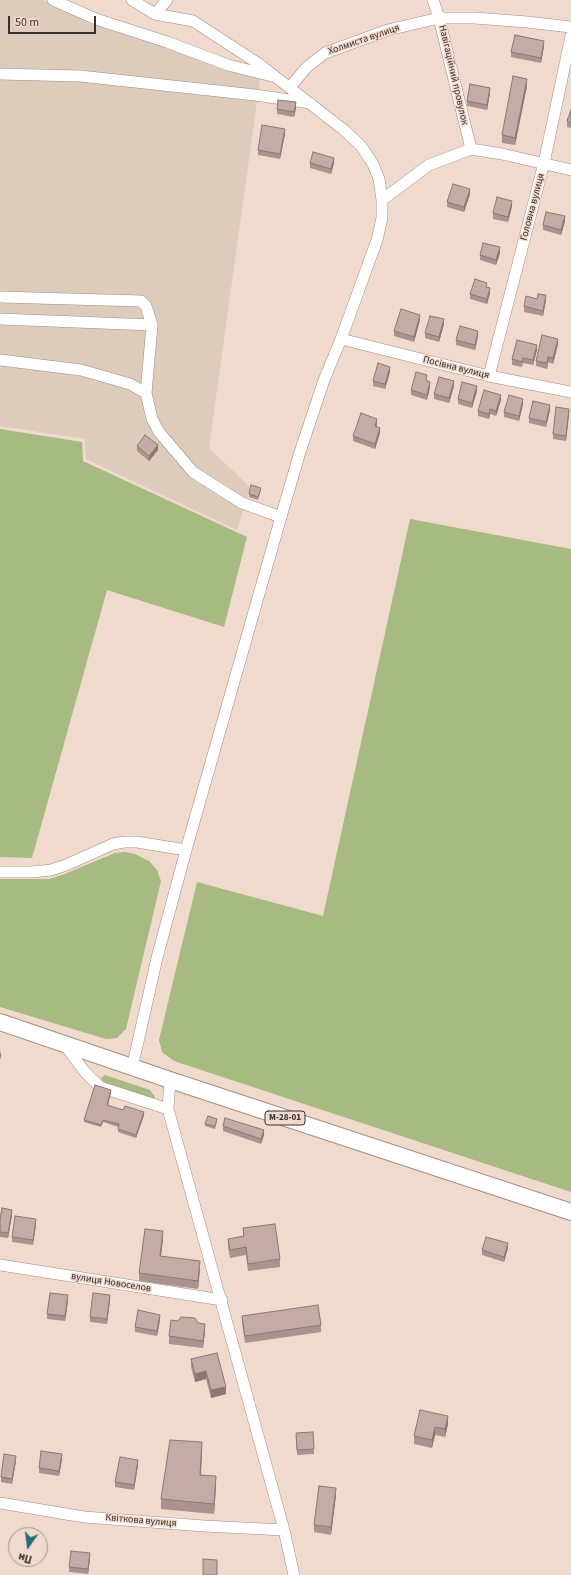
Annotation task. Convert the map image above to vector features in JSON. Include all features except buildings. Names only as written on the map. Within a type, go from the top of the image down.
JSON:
[{"type":"highway","name":"М-28-01","points":[[0,1022],[132,1068],[571,1212]]},
{"type":"street","points":[[53,0],[96,19],[167,42],[228,65],[277,77]]},
{"type":"street","points":[[132,0],[155,14],[193,21],[277,77],[344,130],[361,146],[373,164],[379,179],[382,200],[382,218],[377,240],[320,394],[300,452],[281,517],[186,850],[157,958],[132,1068]]},
{"type":"street","points":[[155,14],[166,0]]},
{"type":"street","name":"Навігаційний провулок","points":[[433,0],[439,18],[471,150]]},
{"type":"street","name":"Холмиста вулиця","points":[[290,87],[307,67],[325,52],[388,30],[439,18],[475,18],[571,27]]},
{"type":"street","name":"Головна вулиця","points":[[489,376],[544,163],[571,36]]},
{"type":"street","points":[[0,74],[80,76],[254,95],[311,104]]},
{"type":"street","points":[[382,200],[429,165],[471,150],[502,154],[571,170]]},
{"type":"street","points":[[0,297],[141,301],[146,306],[152,325],[146,393],[152,419],[158,432],[193,472],[242,503],[281,517]]},
{"type":"street","points":[[0,319],[152,325]]},
{"type":"street","name":"Посівна вулиця","points":[[341,339],[489,376],[571,392]]},
{"type":"street","points":[[0,360],[81,370],[130,384],[146,393]]},
{"type":"street","points":[[0,872],[32,872],[51,870],[113,844],[124,842],[137,842],[186,850]]},
{"type":"street","points":[[64,1044],[85,1072],[100,1087],[168,1110]]},
{"type":"street","points":[[170,1080],[168,1110],[222,1300],[284,1530],[294,1575]]},
{"type":"street","name":"вулиця Новоселов","points":[[0,1265],[222,1300]]},
{"type":"street","name":"Квіткова вулиця","points":[[0,1503],[84,1516],[204,1526],[284,1530]]},
{"type":"shaded area","points":[[0,0],[43,0],[78,17],[260,79],[209,448],[250,487],[237,530],[86,459],[85,439],[0,426]]},
{"type":"green space","points":[[0,429],[82,442],[83,461],[247,537],[224,627],[107,590],[32,858],[0,857]]},
{"type":"green space","points":[[410,519],[571,549],[571,1192],[174,1061],[162,1052],[159,1040],[197,882],[323,916]]},
{"type":"green space","points":[[125,852],[135,854],[149,861],[157,870],[161,881],[126,1029],[117,1038],[106,1039],[0,1007],[0,879],[49,879],[115,853]]},
{"type":"green space","points":[[105,1075],[150,1090],[155,1097],[152,1099],[103,1082],[101,1078]]}]
